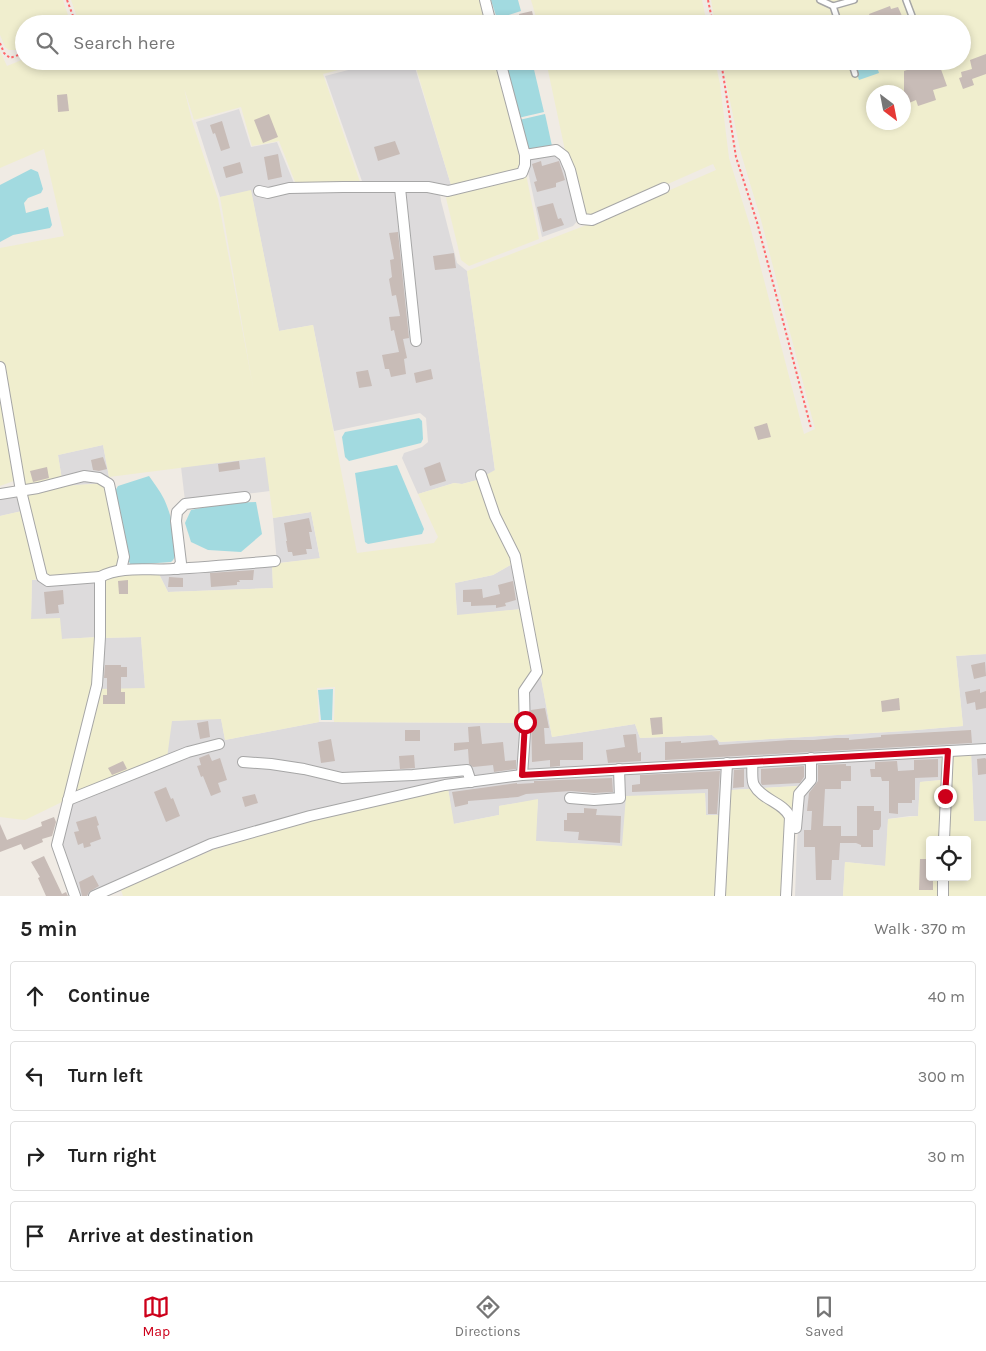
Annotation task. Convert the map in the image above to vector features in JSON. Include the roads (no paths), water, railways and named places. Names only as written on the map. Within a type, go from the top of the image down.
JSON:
[{"type":"street","points":[[485,0],[489,15]]},
{"type":"street","points":[[259,191],[268,193],[289,188],[307,187],[428,187],[448,191],[522,173],[525,166],[525,155],[502,70]]},
{"type":"street","points":[[525,155],[556,150],[564,156],[570,170],[582,219],[592,220],[664,188]]},
{"type":"street","points":[[400,188],[416,341]]},
{"type":"street","points":[[0,367],[21,491],[42,577],[48,581],[100,577],[122,570],[177,569],[275,561]]},
{"type":"street","points":[[481,475],[495,516],[515,556],[537,672],[524,692],[525,733],[522,775]]},
{"type":"street","points":[[0,494],[84,476],[99,478],[109,484],[124,557],[122,570]]},
{"type":"street","points":[[177,569],[181,564],[176,521],[178,512],[185,504],[245,497]]},
{"type":"street","points":[[75,896],[57,845],[97,685],[100,638],[100,577]]},
{"type":"street","points":[[68,800],[188,752],[219,744]]},
{"type":"street","points":[[94,896],[119,891],[211,844],[310,816],[445,785],[522,775],[986,748]]},
{"type":"street","points":[[944,836],[948,751]]},
{"type":"street","points":[[793,896],[799,794],[811,780],[811,758]]},
{"type":"street","points":[[243,762],[304,768],[342,778],[413,775],[467,770],[471,782]]},
{"type":"street","points":[[752,762],[753,784],[762,794],[787,811],[790,817],[786,896]]},
{"type":"street","points":[[720,896],[727,763]]},
{"type":"street","points":[[570,798],[594,800],[620,798],[619,769]]},
{"type":"street","points":[[943,896],[944,881]]},
{"type":"lane","points":[[820,0],[833,6],[854,0]]},
{"type":"lane","points":[[906,0],[912,15]]},
{"type":"lane","points":[[833,6],[836,15]]},
{"type":"lane","points":[[854,70],[855,74]]},
{"type":"water","points":[[491,0],[518,0],[521,11],[509,15],[496,15]]},
{"type":"water","points":[[507,70],[534,70],[544,112],[518,118]]},
{"type":"water","points":[[856,70],[878,70],[879,73],[859,80]]},
{"type":"water","points":[[545,114],[552,146],[526,152],[519,120]]},
{"type":"water","points":[[31,169],[38,172],[43,189],[41,193],[28,198],[24,203],[26,213],[48,207],[52,225],[50,228],[13,235],[0,242],[0,185]]},
{"type":"water","points":[[419,418],[422,421],[423,439],[421,443],[349,461],[345,457],[342,437],[345,432]]},
{"type":"water","points":[[397,465],[424,529],[422,534],[368,544],[365,542],[355,473]]},
{"type":"water","points":[[149,476],[167,505],[176,542],[176,550],[171,562],[131,565],[126,557],[115,491],[118,486]]},
{"type":"water","points":[[256,502],[262,534],[241,552],[208,550],[191,542],[185,523],[191,510],[225,503]]},
{"type":"water","points":[[333,689],[332,720],[321,720],[318,690]]}]
